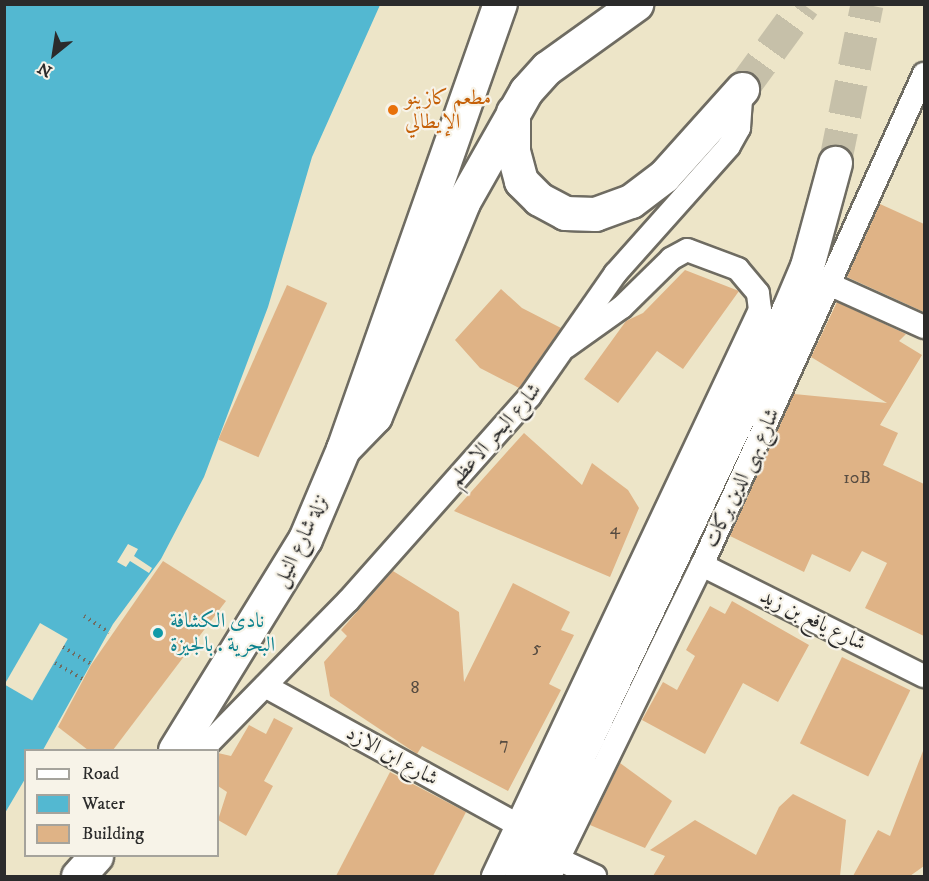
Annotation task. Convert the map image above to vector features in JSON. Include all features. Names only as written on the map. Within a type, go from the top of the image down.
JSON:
[{"type":"main road","points":[[343,449],[500,4]]},
{"type":"main road","points":[[343,449],[375,416],[463,202],[513,112],[547,68],[636,4]]},
{"type":"main road","points":[[513,112],[513,151],[521,181],[539,199],[565,213],[595,214],[632,201],[664,176],[742,89]]},
{"type":"main road","name":"شارع بهى الدين بركات","points":[[521,876],[589,763],[807,266],[835,164]]},
{"type":"main road","name":"نزلة شارع النيل","points":[[176,749],[272,601],[305,539],[343,449]]},
{"type":"main road","points":[[78,876],[94,857]]},
{"type":"street","name":"شارع بهى الدين بركات","points":[[554,868],[589,763],[702,565],[831,285],[919,108],[924,74]]},
{"type":"street","name":"شارع البحر الاعظم","points":[[202,749],[265,686],[514,414],[566,347],[615,274],[729,146],[739,128],[742,89]]},
{"type":"street","points":[[493,876],[760,301],[754,285],[738,269],[687,250],[671,259],[622,308],[566,347]]},
{"type":"street","points":[[831,285],[924,327]]},
{"type":"street","name":"شارع يافع بن زيد","points":[[702,565],[924,676]]},
{"type":"street","name":"شارع ابن الازد","points":[[265,686],[518,825]]},
{"type":"street","points":[[554,868],[595,876]]},
{"type":"path","points":[[84,616],[109,632]]},
{"type":"path","points":[[63,647],[91,664]]},
{"type":"path","points":[[55,663],[83,679]]},
{"type":"water","points":[[5,5],[380,5],[312,157],[268,307],[204,477],[161,559],[113,624],[44,749],[24,749],[24,781],[5,813]]},
{"type":"pier","points":[[128,544],[138,549],[134,556],[152,568],[149,573],[130,561],[126,567],[117,562]]},
{"type":"pier","points":[[40,623],[68,639],[32,700],[4,684]]},
{"type":"building","points":[[880,204],[924,224],[924,312],[847,277]]},
{"type":"building","points":[[685,270],[739,291],[683,369],[657,351],[618,403],[584,379],[626,321],[643,313]]},
{"type":"building","points":[[287,285],[327,303],[258,457],[218,439]]},
{"type":"building","points":[[501,289],[522,308],[561,328],[519,388],[480,368],[455,340]]},
{"type":"building","points":[[837,302],[906,334],[899,341],[922,355],[880,425],[898,433],[883,465],[924,484],[924,636],[865,608],[887,563],[862,551],[850,572],[812,554],[804,572],[730,536],[794,394],[887,403],[811,357]]},
{"type":"building","points":[[524,433],[582,485],[592,463],[628,490],[639,508],[610,577],[454,511]]},
{"type":"building","name":"نادى الكشافة البحرية . بالجيزة","points":[[163,561],[226,601],[114,749],[87,749],[58,727],[91,665]]},
{"type":"building","points":[[393,571],[459,612],[464,682],[513,583],[570,612],[561,630],[574,635],[549,684],[561,690],[508,791],[422,746],[417,754],[330,696],[324,662],[347,636],[341,630]]},
{"type":"building","points":[[732,601],[809,645],[778,702],[743,683],[705,754],[642,720],[663,682],[677,690],[695,656],[686,650],[710,606],[725,614]]},
{"type":"building","points":[[842,657],[910,690],[868,777],[800,743]]},
{"type":"building","points":[[274,718],[293,728],[264,781],[273,786],[246,836],[219,821],[227,792],[219,787],[219,753],[231,756],[249,725],[266,734]]},
{"type":"building","points":[[923,751],[924,866],[910,876],[853,876],[878,830],[890,836]]},
{"type":"building","points":[[620,763],[672,801],[645,848],[590,825]]},
{"type":"building","points":[[390,772],[466,812],[433,876],[336,876]]},
{"type":"building","points":[[793,794],[846,820],[840,876],[653,876],[665,856],[650,850],[695,820],[756,855],[779,807]]},
{"type":"tunnel","points":[[742,89],[804,4]]},
{"type":"tunnel","points":[[835,163],[867,4]]},
{"type":"place","name":"مطعم كازينو الإيطالي","points":[[393,110]]},
{"type":"place","name":"نادى الكشافة البحرية . بالجيزة","points":[[158,633]]}]
